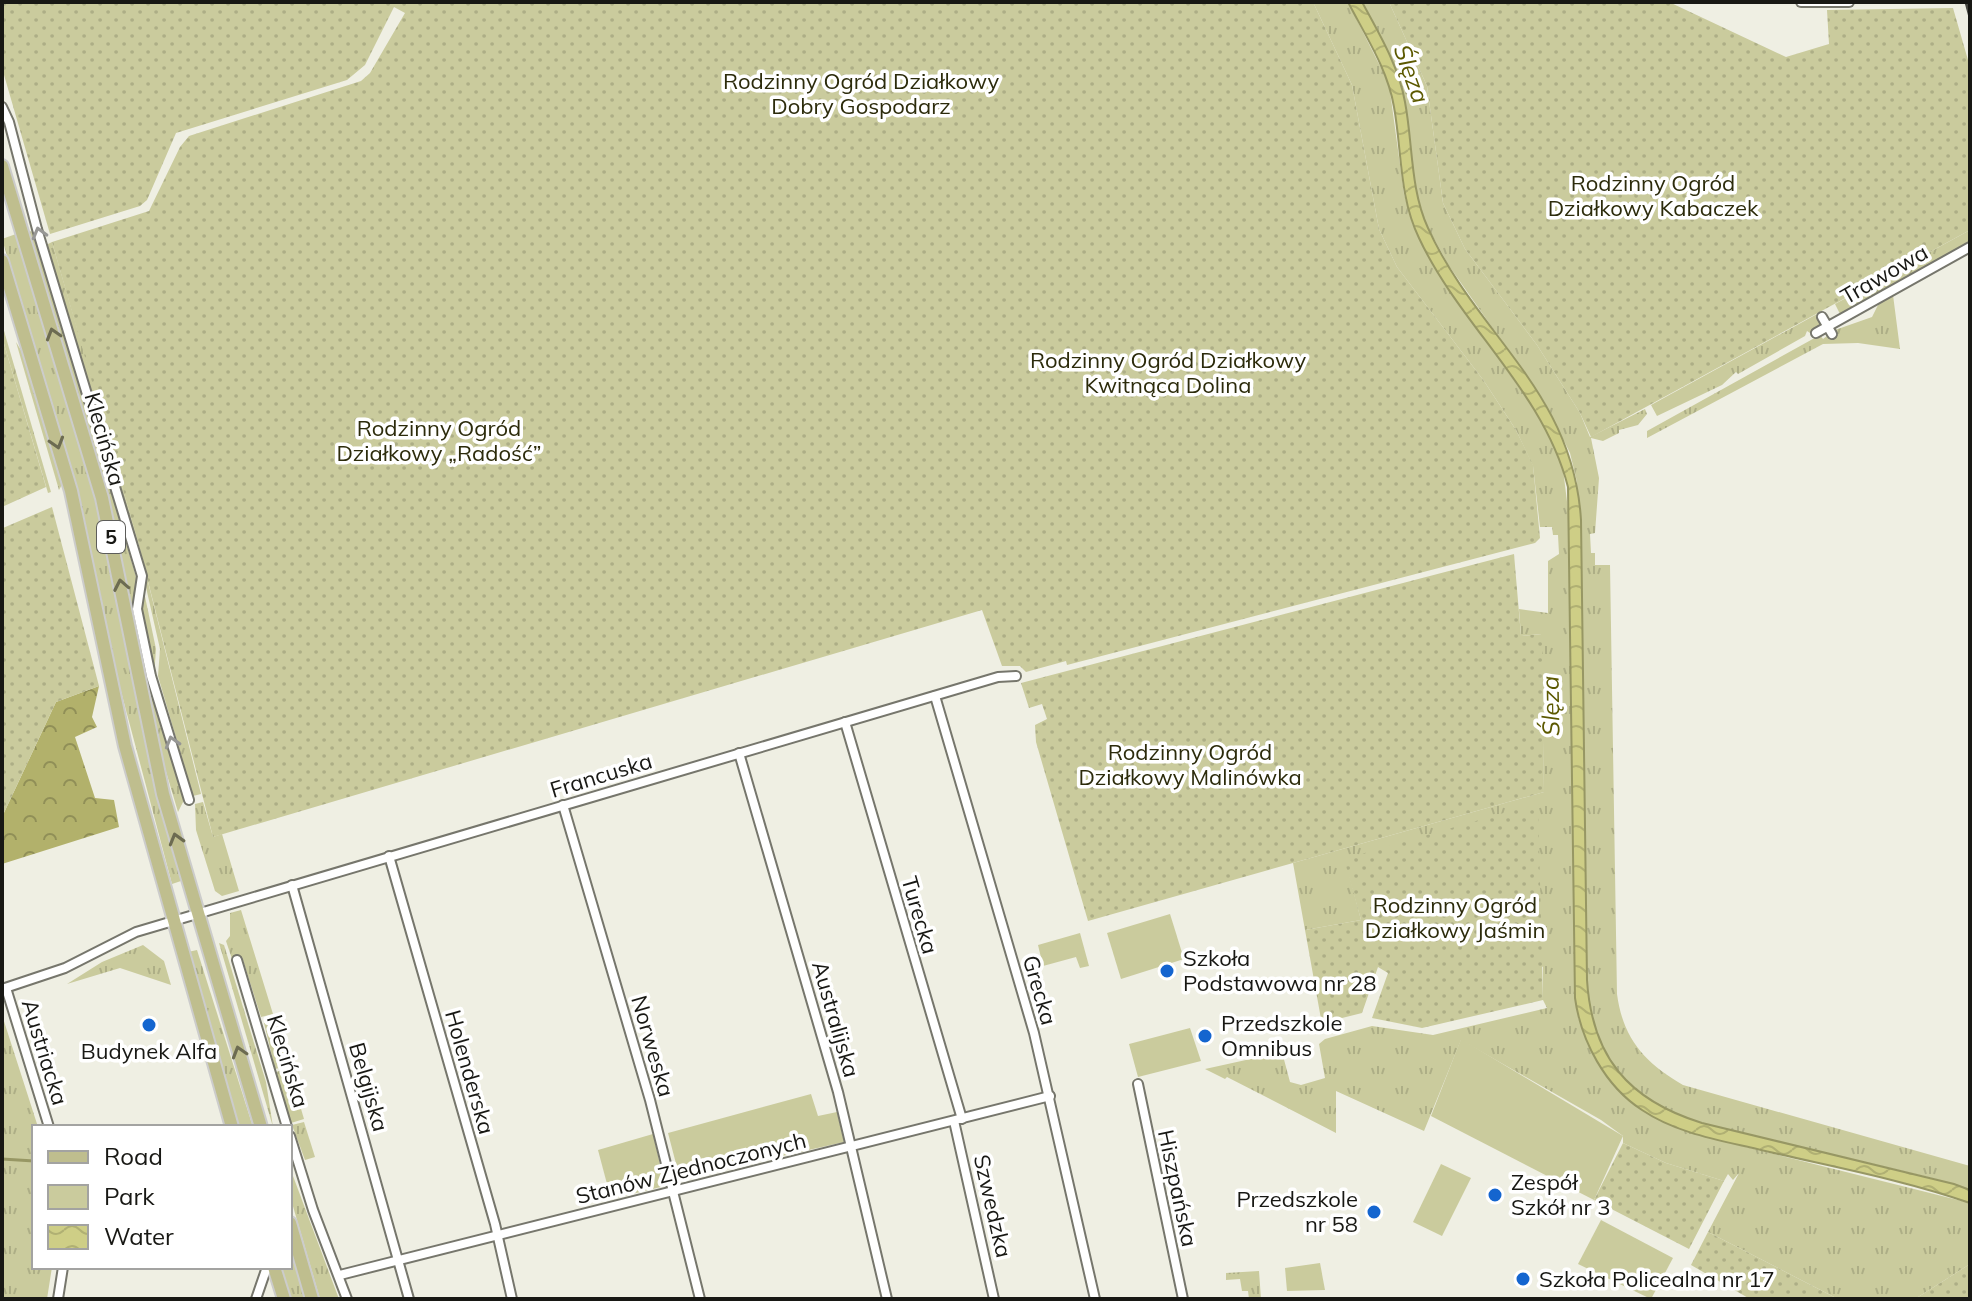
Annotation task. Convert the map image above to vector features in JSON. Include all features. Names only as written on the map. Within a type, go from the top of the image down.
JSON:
[{"type":"main road","name":"Klecińska","points":[[2,166],[102,498],[152,746],[198,914]]},
{"type":"main road","name":"5","points":[[2,261],[71,491],[125,746],[231,1125]]},
{"type":"main road","name":"5","points":[[198,914],[260,1125]]},
{"type":"main road","points":[[292,1230],[312,1299]]},
{"type":"main road","points":[[275,1269],[284,1299]]},
{"type":"street","points":[[1801,2],[1849,2]]},
{"type":"street","points":[[2,107],[12,131],[37,229],[141,573],[137,609],[151,676],[189,800]]},
{"type":"street","name":"Trawowa","points":[[1816,333],[1830,331],[1970,247]]},
{"type":"street","points":[[1822,317],[1830,331]]},
{"type":"street","name":"Francuska","points":[[4,988],[65,968],[120,938],[173,921],[998,677],[1016,676]]},
{"type":"street","name":"Grecka","points":[[935,696],[1050,1096],[1095,1299]]},
{"type":"street","name":"Turecka","points":[[845,722],[958,1120]]},
{"type":"street","name":"Australijska","points":[[739,753],[853,1147],[887,1299]]},
{"type":"street","name":"Norweska","points":[[563,805],[675,1191],[700,1299]]},
{"type":"street","name":"Holenderska","points":[[389,856],[497,1235],[512,1299]]},
{"type":"street","name":"Belgijska","points":[[292,885],[409,1299]]},
{"type":"street","name":"Klecińska","points":[[237,960],[286,1125]]},
{"type":"street","name":"Austriacka","points":[[4,988],[48,1125]]},
{"type":"street","name":"Hiszpańska","points":[[1138,1084],[1183,1299]]},
{"type":"street","name":"Stanów Zjednoczonych","points":[[340,1275],[1050,1096]]},
{"type":"street","name":"Szwedzka","points":[[958,1120],[994,1299]]},
{"type":"street","name":"Klecińska","points":[[292,1142],[313,1210],[347,1299]]},
{"type":"street","points":[[58,1299],[63,1269]]},
{"type":"street","points":[[256,1299],[266,1269]]},
{"type":"green space","points":[[2,2],[1313,2],[1352,85],[1379,229],[1397,267],[1484,381],[1516,430],[1533,465],[1540,538],[1535,543],[1067,665],[1066,661],[1026,672],[1020,666],[1002,666],[982,610],[213,837],[138,542],[52,242],[149,211],[180,147],[189,136],[361,81],[370,73],[405,13],[394,7],[365,65],[347,80],[176,133],[147,200],[140,206],[50,234],[2,68]]},
{"type":"green space","points":[[1313,2],[1348,2],[1389,84],[1404,194],[1413,225],[1439,273],[1543,422],[1563,469],[1570,526],[1578,1018],[1609,1078],[1620,1092],[1658,1119],[1706,1137],[1970,1203],[1970,1264],[1915,1299],[1838,1299],[1708,1232],[1739,1173],[1733,1180],[1728,1174],[1724,1181],[1666,1163],[1623,1143],[1623,1136],[1601,1120],[1461,1040],[1424,1131],[1336,1091],[1336,1133],[1227,1077],[1225,1079],[1205,1069],[1282,1052],[1290,1082],[1301,1085],[1325,1078],[1319,1044],[1325,1039],[1372,1026],[1433,1035],[1547,1008],[1543,1000],[1543,967],[1345,859],[1361,920],[1305,930],[1293,863],[1544,792],[1541,634],[1521,636],[1519,609],[1548,613],[1548,561],[1559,554],[1558,535],[1553,535],[1552,527],[1540,527],[1533,466],[1516,430],[1484,381],[1397,267],[1379,229],[1352,85]]},
{"type":"green space","points":[[1362,2],[1389,2],[1427,86],[1443,203],[1465,249],[1537,345],[1580,413],[1590,437],[1645,409],[1647,414],[1638,425],[1619,430],[1619,433],[1603,441],[1591,438],[1599,478],[1595,533],[1590,534],[1591,553],[1595,553],[1595,565],[1610,565],[1617,994],[1630,1037],[1658,1068],[1683,1085],[1970,1166],[1970,1190],[1936,1179],[1702,1123],[1654,1102],[1619,1072],[1606,1053],[1596,1032],[1587,980],[1582,599],[1577,482],[1570,453],[1544,401],[1449,266],[1426,224],[1416,192],[1402,86]]},
{"type":"green space","name":"Rodzinny Ogród Działkowy Kabaczek","points":[[1389,2],[1669,2],[1786,57],[1829,44],[1827,10],[1953,8],[1970,67],[1970,230],[1591,437],[1580,413],[1537,345],[1465,249],[1443,203],[1427,86]]},
{"type":"green space","points":[[1970,230],[1970,243],[1841,316],[1835,304]]},
{"type":"green space","points":[[29,231],[34,232],[137,580],[153,690],[184,800],[178,812],[162,758],[105,483]]},
{"type":"green space","points":[[16,234],[96,502],[150,766],[181,881],[172,884],[118,680],[74,479],[2,239]]},
{"type":"green space","points":[[52,242],[96,393],[92,394],[46,245]]},
{"type":"green space","points":[[1893,295],[1900,349],[1858,343],[1823,344],[1647,438],[1647,431],[1820,335],[1823,339],[1835,330],[1872,317],[1879,303]]},
{"type":"green space","points":[[1817,314],[1822,325],[1810,333],[1807,331],[1805,336],[1738,374],[1736,372],[1722,385],[1657,416],[1651,405]]},
{"type":"green space","points":[[2,324],[51,492],[48,493],[2,337]]},
{"type":"green space","points":[[2,337],[46,487],[2,507]]},
{"type":"green space","points":[[16,342],[25,357],[63,483],[59,490]]},
{"type":"green space","points":[[97,398],[138,542],[94,399]]},
{"type":"green space","points":[[52,507],[99,686],[56,702],[2,817],[3,528]]},
{"type":"green space","points":[[140,550],[201,794],[193,796],[158,676],[160,649]]},
{"type":"green space","name":"Rodzinny Ogród Działkowy Malinówka","points":[[1514,554],[1521,636],[1542,634],[1544,792],[1088,921],[1036,742],[1035,725],[1047,719],[1042,704],[1029,708],[1021,683]]},
{"type":"green space","points":[[143,587],[156,649],[154,677],[140,614]]},
{"type":"green space","points":[[99,686],[92,717],[97,727],[75,737],[95,798],[114,800],[119,827],[2,864],[2,817],[56,702]]},
{"type":"green space","points":[[203,802],[213,837],[222,834],[239,891],[222,896],[215,891],[196,830],[195,804]]},
{"type":"green space","name":"Rodzinny Ogród Działkowy Jaśmin","points":[[1538,803],[1543,1000],[1422,1028],[1372,1018],[1388,973],[1378,967],[1362,1013],[1342,1018],[1323,1030],[1305,930],[1361,920],[1344,859]]},
{"type":"green space","points":[[241,910],[273,1014],[261,1017],[242,957],[232,959],[226,941],[230,936],[230,913]]},
{"type":"green space","points":[[1170,914],[1184,959],[1121,979],[1107,933]]},
{"type":"green space","points":[[1080,933],[1089,966],[1080,968],[1076,957],[1043,966],[1038,945]]},
{"type":"green space","points":[[219,943],[224,945],[266,1082],[272,1125]]},
{"type":"green space","points":[[143,945],[164,961],[171,985],[120,968],[67,984],[102,962]]},
{"type":"green space","points":[[197,950],[252,1125],[238,1125],[188,952]]},
{"type":"green space","points":[[2,1015],[37,1125],[32,1125],[32,1269],[52,1269],[47,1299],[2,1299]]},
{"type":"green space","points":[[264,1023],[276,1023],[288,1066],[275,1069]]},
{"type":"green space","points":[[1190,1028],[1201,1061],[1138,1077],[1129,1044]]},
{"type":"green space","points":[[1461,1039],[1623,1136],[1594,1200],[1431,1116]]},
{"type":"green space","points":[[289,1068],[304,1119],[291,1123],[276,1072]]},
{"type":"green space","points":[[811,1094],[818,1116],[837,1112],[844,1142],[680,1179],[668,1133]]},
{"type":"green space","points":[[304,1122],[315,1157],[305,1160],[292,1125]]},
{"type":"green space","points":[[653,1134],[665,1186],[611,1199],[598,1150]]},
{"type":"green space","points":[[1623,1143],[1666,1163],[1724,1181],[1689,1249],[1594,1200]]},
{"type":"green space","points":[[1441,1164],[1471,1178],[1442,1236],[1413,1222]]},
{"type":"green space","points":[[292,1173],[339,1299],[320,1299],[292,1203]]},
{"type":"green space","points":[[1601,1220],[1673,1258],[1651,1299],[1578,1264]]},
{"type":"green space","points":[[1708,1232],[1838,1299],[1750,1299],[1691,1265]]},
{"type":"green space","points":[[292,1253],[306,1299],[290,1299],[282,1269],[292,1269]]},
{"type":"green space","points":[[1320,1263],[1325,1290],[1287,1291],[1285,1268]]},
{"type":"green space","points":[[1970,1264],[1970,1299],[1915,1299]]},
{"type":"green space","points":[[1259,1271],[1261,1299],[1249,1299],[1248,1291],[1242,1291],[1240,1279],[1226,1280],[1226,1273]]},
{"type":"water","points":[[1348,2],[1362,2],[1398,76],[1408,118],[1418,198],[1428,228],[1471,301],[1542,399],[1561,435],[1574,475],[1581,520],[1587,980],[1590,1007],[1606,1053],[1634,1088],[1676,1113],[1702,1123],[1954,1184],[1970,1190],[1970,1203],[1891,1180],[1683,1130],[1655,1118],[1629,1100],[1606,1075],[1589,1046],[1575,998],[1568,487],[1556,452],[1540,420],[1436,270],[1419,238],[1404,190],[1391,93],[1375,53]]},
{"type":"waterway","points":[[2,1159],[32,1161]]},
{"type":"railway","points":[[1966,2],[1970,17]]},
{"type":"place","name":"Szkoła Podstawowa nr 28","points":[[1167,971]]},
{"type":"place","name":"Budynek Alfa","points":[[149,1025]]},
{"type":"place","name":"Przedszkole Omnibus","points":[[1205,1036]]},
{"type":"place","name":"Zespół Szkół nr 3","points":[[1495,1195]]},
{"type":"place","name":"Przedszkole nr 58","points":[[1374,1212]]},
{"type":"place","name":"Szkoła Policealna nr 17","points":[[1523,1279]]},
{"type":"water label","name":"Ślęza","points":[[1411,74]]},
{"type":"water label","name":"Ślęza","points":[[1551,706]]},
{"type":"park label","name":"Rodzinny Ogród Działkowy Dobry Gospodarz","points":[[861,94]]},
{"type":"park label","name":"Rodzinny Ogród Działkowy Kwitnąca Dolina","points":[[1168,372]]},
{"type":"park label","name":"Rodzinny Ogród Działkowy „Radość”","points":[[439,440]]}]
